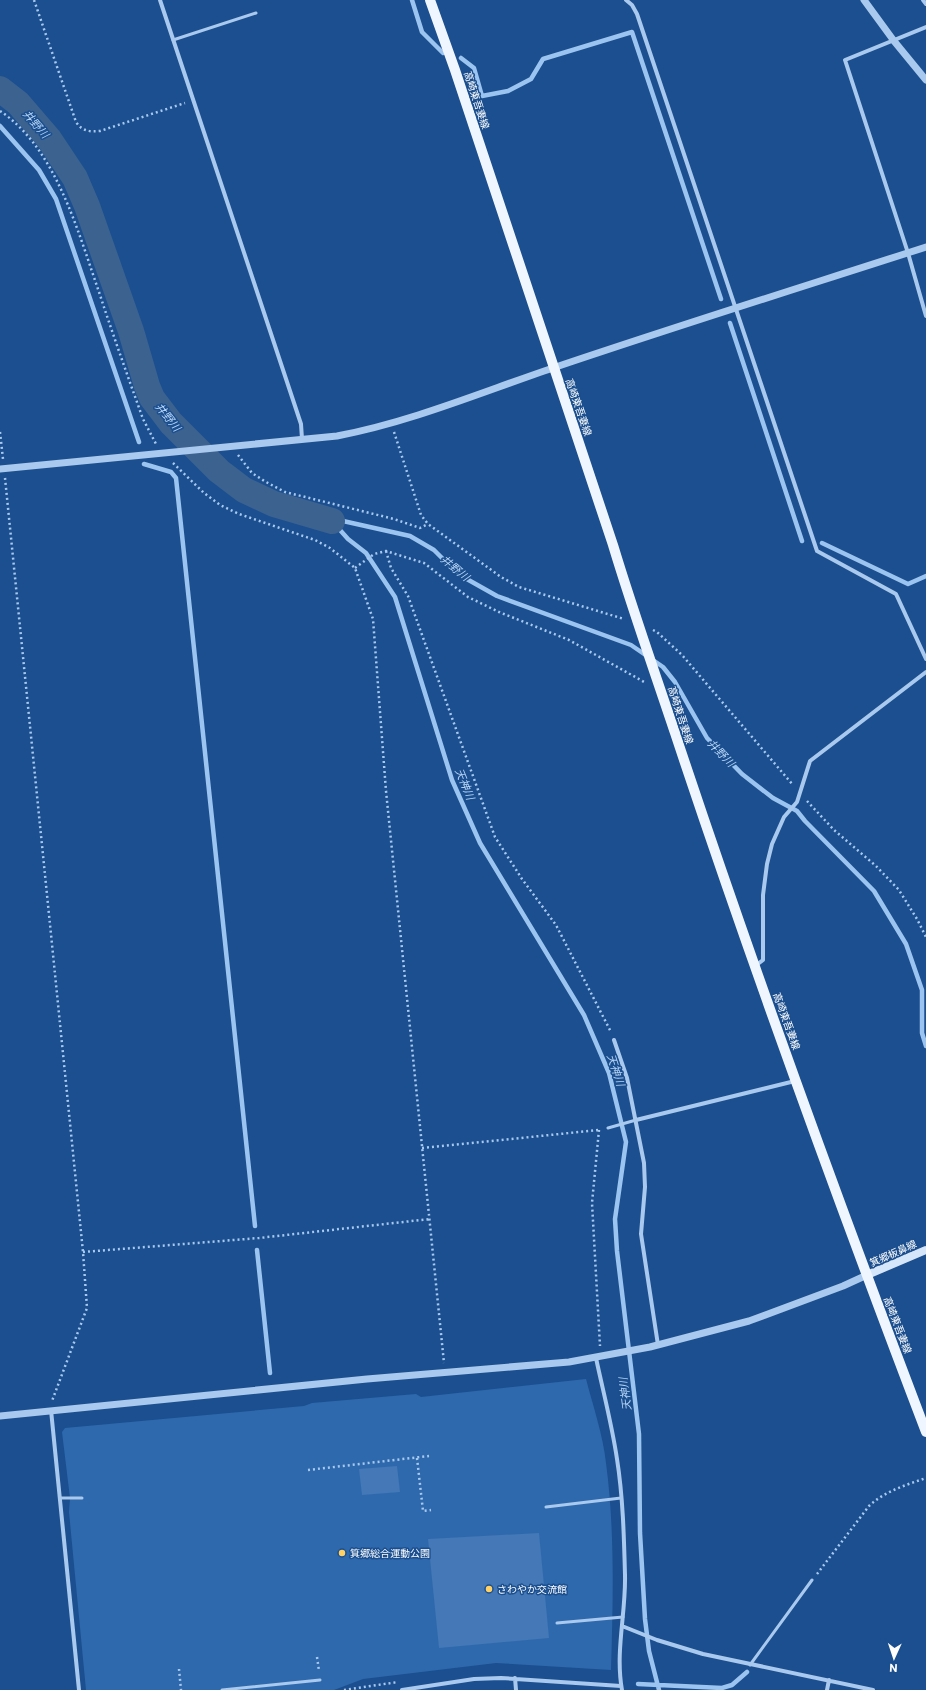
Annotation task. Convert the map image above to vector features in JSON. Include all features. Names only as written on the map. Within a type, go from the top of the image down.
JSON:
[{"type":"main road","name":"高崎東吾妻線","points":[[430,0],[458,78],[707,830],[796,1081],[926,1432]]},
{"type":"main road","name":"箕郷板鼻線","points":[[867,1275],[926,1250]]},
{"type":"street","points":[[160,0],[300,424],[302,439]]},
{"type":"street","points":[[626,0],[632,5],[636,14],[817,551],[896,594],[926,659]]},
{"type":"street","points":[[864,0],[894,41],[926,80]]},
{"type":"street","points":[[923,0],[926,4]]},
{"type":"street","points":[[926,27],[846,60],[908,253],[926,316]]},
{"type":"street","points":[[2,469],[180,452],[361,431],[926,247]]},
{"type":"street","points":[[755,966],[763,960],[763,895],[765,874],[772,844],[784,817],[797,802],[810,761],[926,672]]},
{"type":"street","points":[[614,1040],[627,1078],[644,1162],[642,1234],[658,1344]]},
{"type":"street","points":[[636,1120],[796,1081]]},
{"type":"street","points":[[0,1416],[444,1373],[528,1367],[602,1357],[749,1321],[844,1286],[867,1275]]},
{"type":"street","points":[[402,1690],[474,1679],[515,1678],[622,1688],[621,1639],[624,1617],[625,1576],[621,1498],[617,1459],[602,1357]]},
{"type":"street","points":[[51,1410],[79,1690]]},
{"type":"street","points":[[622,1626],[657,1640],[703,1654],[873,1690]]},
{"type":"street","points":[[515,1678],[516,1690]]},
{"type":"street","points":[[827,1690],[829,1680]]},
{"type":"lane","points":[[173,40],[256,13]]},
{"type":"lane","points":[[608,1128],[636,1120]]},
{"type":"lane","points":[[61,1498],[82,1498]]},
{"type":"lane","points":[[546,1507],[621,1498]]},
{"type":"lane","points":[[750,1665],[812,1580]]},
{"type":"lane","points":[[557,1623],[624,1617]]},
{"type":"lane","points":[[222,1690],[320,1680]]},
{"type":"path","points":[[34,0],[76,122],[80,128],[91,132],[100,131],[193,101]]},
{"type":"path","points":[[0,111],[16,123],[32,140],[64,195],[143,419],[153,440],[189,479],[220,505],[239,514],[314,540],[330,548],[355,568],[373,619],[387,799],[430,1219],[444,1373]]},
{"type":"path","points":[[390,422],[421,515],[428,524],[501,577],[519,587],[615,617]]},
{"type":"path","points":[[0,432],[2,469],[83,1252],[87,1308],[53,1396],[51,1410]]},
{"type":"path","points":[[230,446],[252,473],[285,492],[394,519],[420,528],[428,524]]},
{"type":"path","points":[[355,568],[374,554],[386,551],[424,563],[468,597],[499,612],[569,640],[640,681],[647,684],[657,681]]},
{"type":"path","points":[[386,551],[392,568],[408,596],[495,837],[522,879],[556,925],[614,1040]]},
{"type":"path","points":[[682,655],[800,794],[834,830],[876,866],[899,890],[926,937]]},
{"type":"path","points":[[422,1148],[608,1128]]},
{"type":"path","points":[[599,1130],[592,1203],[600,1346],[602,1357]]},
{"type":"path","points":[[83,1252],[259,1238],[430,1219]]},
{"type":"path","points":[[308,1470],[429,1456]]},
{"type":"path","points":[[417,1458],[423,1511],[431,1510]]},
{"type":"path","points":[[812,1580],[869,1506],[886,1492],[926,1478]]},
{"type":"path","points":[[318,1657],[320,1680]]},
{"type":"path","points":[[179,1669],[181,1690]]},
{"type":"shaded area","name":"箕郷総合運動公園","points":[[586,1379],[603,1442],[609,1489],[613,1566],[611,1670],[496,1663],[363,1679],[334,1690],[86,1690],[69,1512],[70,1498],[62,1432],[65,1428],[304,1406],[312,1403],[416,1394],[421,1397]]},
{"type":"building","points":[[397,1466],[400,1492],[362,1495],[359,1469]]},
{"type":"building","name":"さわやか交流館","points":[[539,1533],[549,1638],[439,1648],[428,1539]]},
{"type":"waterway","points":[[412,0],[422,32],[443,53]]},
{"type":"waterway","points":[[461,58],[474,68],[482,96],[508,91],[531,79],[543,59],[632,32],[721,299]]},
{"type":"waterway","name":"井野川","points":[[0,89],[18,103],[49,139],[75,178],[87,206],[131,331],[147,386],[152,398],[171,423],[219,471],[244,490],[274,504],[332,521]]},
{"type":"waterway","points":[[0,126],[39,170],[56,199],[139,442]]},
{"type":"waterway","points":[[730,323],[802,541]]},
{"type":"waterway","points":[[144,464],[171,472],[176,478],[255,1226]]},
{"type":"waterway","name":"天神川","points":[[332,521],[348,539],[366,553],[395,597],[452,780],[480,843],[584,1015],[609,1073],[626,1142],[615,1219],[617,1251],[639,1434],[640,1533],[645,1619],[649,1651],[659,1690]]},
{"type":"waterway","name":"井野川","points":[[332,521],[343,521],[410,536],[434,550],[465,578],[497,596],[631,645],[663,667],[675,682],[707,738],[742,774],[773,798],[797,811],[874,891],[906,944],[922,990],[922,1033],[926,1046]]},
{"type":"waterway","points":[[822,543],[908,584],[926,576]]},
{"type":"waterway","points":[[257,1250],[270,1373]]},
{"type":"waterway","points":[[638,1684],[722,1688],[732,1685],[747,1672]]},
{"type":"place","name":"箕郷総合運動公園","points":[[342,1553]]},
{"type":"place","name":"さわやか交流館","points":[[489,1589]]}]
